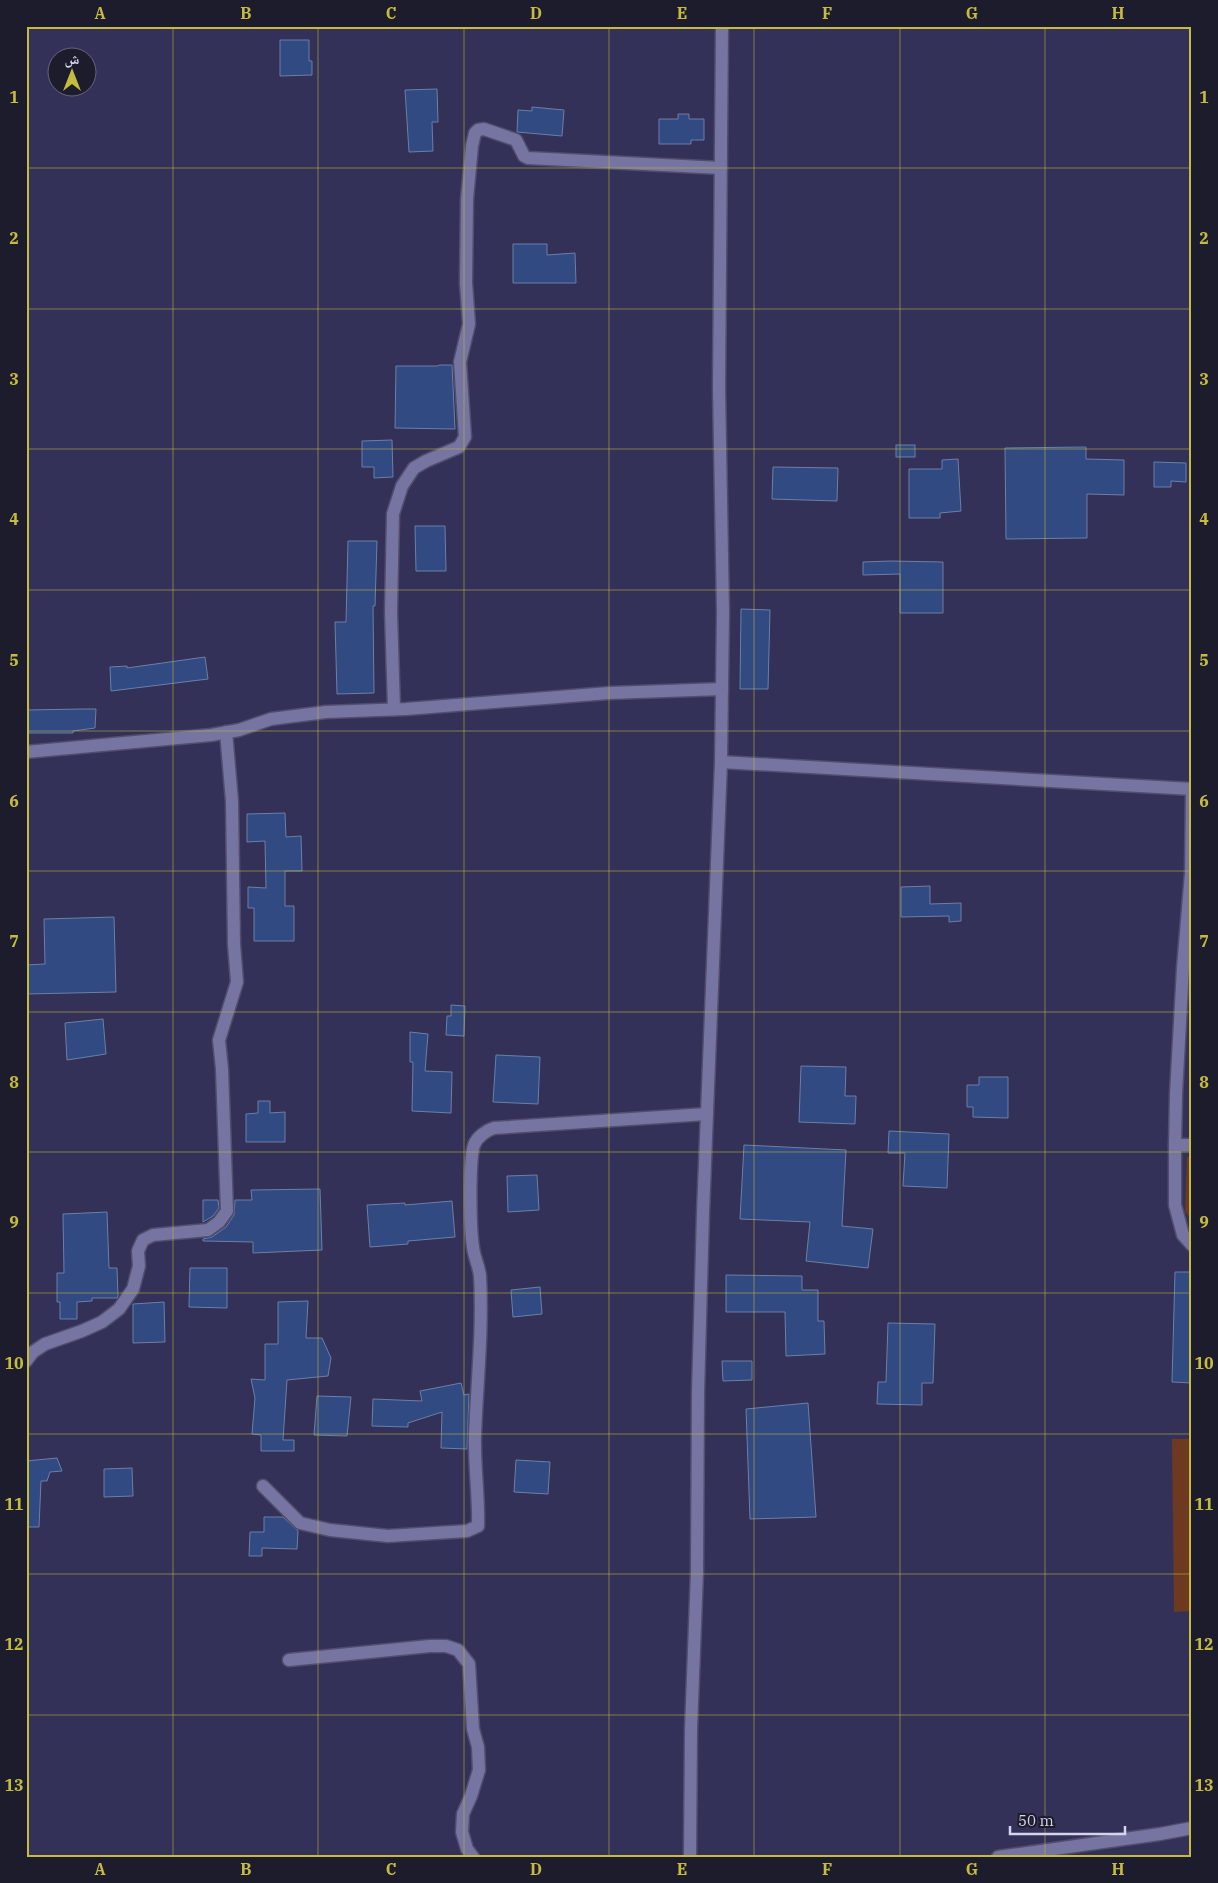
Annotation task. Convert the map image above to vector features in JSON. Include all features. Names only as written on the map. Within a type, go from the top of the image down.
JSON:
[{"type":"street","points":[[690,1857],[691,1729],[697,1572],[698,1393],[721,762],[723,612],[719,388],[722,26]]},
{"type":"street","points":[[394,710],[391,612],[393,514],[402,486],[414,468],[459,447],[465,437],[460,362],[469,324],[466,283],[467,199],[469,163],[475,133],[478,130],[484,129],[516,140],[524,156],[528,158],[721,168]]},
{"type":"street","points":[[26,752],[226,732],[271,719],[326,712],[394,710],[609,693],[722,689]]},
{"type":"street","points":[[26,1361],[32,1352],[45,1344],[96,1325],[119,1309],[133,1289],[139,1266],[138,1251],[143,1240],[153,1235],[208,1230],[219,1222],[227,1211],[222,1069],[219,1040],[237,982],[234,944],[232,801],[226,732]]},
{"type":"street","points":[[721,762],[1192,788],[1191,874],[1182,968],[1175,1146],[1175,1205],[1183,1234],[1192,1245]]},
{"type":"street","points":[[263,1486],[300,1523],[330,1530],[388,1536],[467,1532],[478,1526],[475,1438],[480,1275],[473,1248],[471,1223],[474,1144],[488,1130],[494,1128],[707,1114]]},
{"type":"street","points":[[1175,1146],[1192,1144]]},
{"type":"street","points":[[289,1660],[430,1646],[446,1646],[458,1650],[468,1664],[473,1729],[478,1747],[479,1770],[463,1814],[462,1832],[472,1857]]},
{"type":"street","points":[[998,1857],[1192,1828]]},
{"type":"shaded area","points":[[1187,1157],[1192,1157],[1192,1221],[1185,1211]]},
{"type":"shaded area","points":[[1172,1439],[1192,1439],[1192,1611],[1174,1612]]},
{"type":"building","points":[[280,40],[309,40],[309,61],[312,61],[312,75],[280,76]]},
{"type":"building","points":[[437,89],[438,122],[432,122],[433,151],[409,152],[405,90]]},
{"type":"building","points":[[532,107],[564,110],[562,136],[517,132],[518,110],[532,111]]},
{"type":"building","points":[[678,114],[689,114],[689,119],[704,119],[704,140],[691,140],[691,144],[659,144],[659,119],[678,119]]},
{"type":"building","points":[[513,244],[547,244],[547,255],[575,253],[576,283],[513,283]]},
{"type":"building","points":[[452,365],[455,429],[395,428],[396,366]]},
{"type":"building","points":[[392,440],[393,477],[374,478],[374,467],[362,467],[362,441]]},
{"type":"building","points":[[896,445],[915,445],[915,457],[896,457]]},
{"type":"building","points":[[1086,447],[1086,459],[1124,460],[1124,495],[1087,494],[1087,538],[1006,539],[1005,448]]},
{"type":"building","points":[[958,459],[961,511],[940,513],[940,518],[909,518],[909,469],[942,469],[942,460]]},
{"type":"building","points":[[1154,462],[1186,463],[1186,482],[1171,481],[1171,487],[1154,487]]},
{"type":"building","points":[[773,467],[838,468],[837,501],[772,499]]},
{"type":"building","points":[[415,526],[445,526],[446,571],[416,571]]},
{"type":"building","points":[[348,541],[377,541],[375,606],[373,606],[374,693],[337,694],[335,622],[346,622]]},
{"type":"building","points":[[863,562],[943,562],[943,613],[900,613],[900,574],[863,575]]},
{"type":"building","points":[[741,609],[770,610],[768,689],[740,689]]},
{"type":"building","points":[[205,657],[208,679],[111,691],[110,667],[127,666],[127,668]]},
{"type":"building","points":[[96,709],[95,728],[73,731],[73,733],[26,733],[26,710]]},
{"type":"building","points":[[285,813],[286,837],[301,836],[302,871],[285,871],[285,906],[294,906],[294,941],[254,941],[254,908],[248,908],[248,887],[266,888],[265,841],[247,842],[247,814]]},
{"type":"building","points":[[930,886],[930,904],[961,903],[961,921],[949,922],[949,916],[901,917],[901,887]]},
{"type":"building","points":[[114,917],[116,992],[26,994],[26,965],[45,964],[44,919]]},
{"type":"building","points":[[451,1005],[465,1006],[464,1036],[446,1035],[447,1016],[451,1016]]},
{"type":"building","points":[[103,1019],[106,1054],[67,1060],[65,1023]]},
{"type":"building","points":[[410,1032],[428,1034],[425,1071],[452,1072],[451,1113],[412,1111],[413,1062],[410,1062]]},
{"type":"building","points":[[496,1055],[540,1057],[538,1104],[493,1102]]},
{"type":"building","points":[[801,1066],[846,1067],[845,1096],[856,1096],[855,1124],[799,1122]]},
{"type":"building","points":[[979,1077],[1008,1077],[1008,1118],[973,1117],[973,1107],[967,1107],[967,1085],[979,1085]]},
{"type":"building","points":[[258,1101],[270,1101],[270,1113],[285,1112],[285,1142],[246,1142],[246,1114],[258,1113]]},
{"type":"building","points":[[889,1131],[949,1134],[947,1188],[903,1186],[905,1153],[888,1153]]},
{"type":"building","points":[[744,1145],[846,1150],[842,1226],[873,1229],[868,1268],[806,1261],[810,1222],[740,1219]]},
{"type":"building","points":[[537,1175],[539,1210],[508,1212],[507,1176]]},
{"type":"building","points":[[320,1189],[322,1250],[253,1253],[253,1242],[203,1241],[203,1239],[212,1237],[226,1227],[234,1215],[235,1200],[252,1200],[251,1190]]},
{"type":"building","points":[[203,1200],[218,1200],[219,1208],[213,1216],[203,1222]]},
{"type":"building","points":[[452,1201],[455,1237],[408,1241],[408,1244],[370,1247],[367,1205],[405,1203],[405,1205]]},
{"type":"building","points":[[107,1212],[109,1268],[117,1268],[118,1296],[117,1298],[92,1298],[92,1301],[77,1302],[77,1319],[60,1319],[60,1302],[57,1302],[57,1273],[64,1273],[63,1214]]},
{"type":"building","points":[[190,1268],[227,1268],[227,1308],[189,1307]]},
{"type":"building","points":[[1175,1272],[1192,1272],[1192,1383],[1172,1382]]},
{"type":"building","points":[[726,1275],[802,1276],[802,1290],[818,1290],[818,1321],[824,1321],[825,1354],[786,1356],[785,1312],[726,1312]]},
{"type":"building","points":[[540,1287],[542,1314],[513,1317],[511,1290]]},
{"type":"building","points":[[308,1301],[306,1338],[322,1338],[331,1358],[328,1376],[287,1380],[283,1440],[294,1440],[294,1451],[261,1451],[261,1435],[252,1434],[255,1398],[251,1379],[265,1380],[265,1344],[278,1344],[278,1302]]},
{"type":"building","points":[[164,1302],[165,1342],[133,1343],[133,1304]]},
{"type":"building","points":[[888,1323],[935,1324],[933,1383],[922,1383],[922,1405],[877,1404],[878,1382],[886,1382]]},
{"type":"building","points":[[722,1361],[752,1361],[752,1380],[723,1381]]},
{"type":"building","points":[[461,1383],[464,1395],[469,1394],[467,1449],[441,1448],[442,1412],[408,1423],[408,1427],[372,1426],[373,1399],[422,1401],[420,1391]]},
{"type":"building","points":[[317,1396],[351,1397],[347,1436],[314,1435]]},
{"type":"building","points":[[808,1403],[816,1517],[750,1519],[746,1409]]},
{"type":"building","points":[[57,1458],[62,1471],[50,1472],[47,1481],[41,1481],[39,1527],[26,1527],[26,1461]]},
{"type":"building","points":[[516,1460],[550,1462],[548,1494],[514,1492]]},
{"type":"building","points":[[132,1468],[133,1496],[104,1497],[104,1469]]},
{"type":"building","points":[[264,1517],[283,1517],[298,1531],[297,1549],[262,1548],[262,1556],[249,1556],[250,1532],[264,1532]]}]
